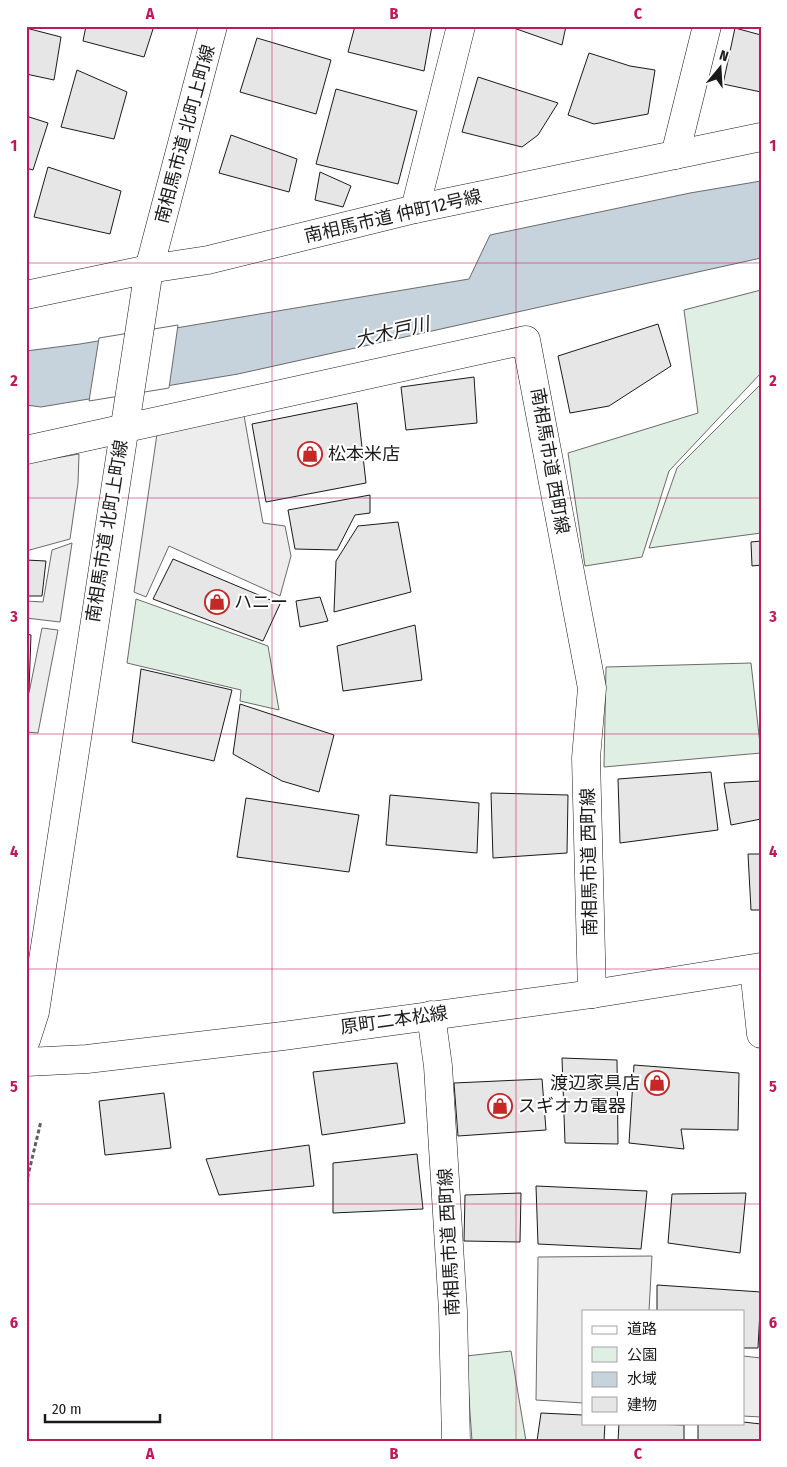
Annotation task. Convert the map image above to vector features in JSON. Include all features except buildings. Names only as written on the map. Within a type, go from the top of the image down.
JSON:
[{"type":"street","name":"南相馬市道 北町上町線","points":[[26,1040],[35,1012],[147,279],[213,26]]},
{"type":"street","points":[[415,209],[461,26]]},
{"type":"street","points":[[675,155],[707,26]]},
{"type":"street","name":"南相馬市道 仲町12号線","points":[[26,295],[147,279],[208,260],[415,209],[761,136]]},
{"type":"street","name":"南相馬市道 西町線","points":[[124,421],[526,340],[592,688],[586,758],[592,994]]},
{"type":"street","points":[[26,450],[124,421]]},
{"type":"street","points":[[757,968],[761,1034]]},
{"type":"street","name":"原町二本松線","points":[[26,1062],[87,1058],[283,1036],[592,994],[757,968]]},
{"type":"street","name":"南相馬市道 西町線","points":[[431,1015],[438,1066],[453,1311],[456,1441]]},
{"type":"path","points":[[26,1184],[40,1121]]},
{"type":"green space","points":[[761,290],[761,373],[669,471],[642,557],[585,566],[568,453],[698,413],[684,310]]},
{"type":"green space","points":[[761,384],[761,533],[649,548],[677,468]]},
{"type":"green space","points":[[136,599],[268,646],[279,710],[240,701],[241,690],[127,663]]},
{"type":"green space","points":[[751,663],[761,753],[604,767],[606,667]]},
{"type":"green space","points":[[511,1351],[526,1441],[472,1441],[466,1356]]},
{"type":"shaded area","points":[[243,410],[263,523],[285,526],[291,556],[280,596],[169,546],[146,597],[134,592],[158,427]]},
{"type":"shaded area","points":[[79,454],[78,483],[70,539],[26,551],[26,463]]},
{"type":"shaded area","points":[[72,543],[60,622],[26,618],[26,601],[43,602],[52,550]]},
{"type":"shaded area","points":[[42,628],[58,630],[38,733],[26,732],[26,693],[29,693]]},
{"type":"shaded area","points":[[652,1256],[649,1310],[582,1310],[582,1403],[536,1400],[538,1257]]},
{"type":"shaded area","points":[[744,1356],[761,1358],[761,1417],[744,1416]]},
{"type":"water","name":"大木戸川","points":[[761,181],[761,258],[238,374],[41,407],[26,405],[26,351],[80,344],[469,279],[490,235],[690,193]]},
{"type":"pier","points":[[178,325],[169,388],[89,401],[99,338]]},
{"type":"place","name":"松本米店","points":[[310,454]]},
{"type":"place","name":"ハニー","points":[[217,602]]},
{"type":"place","name":"渡辺家具店","points":[[657,1083]]},
{"type":"place","name":"スギオカ電器","points":[[500,1106]]}]
